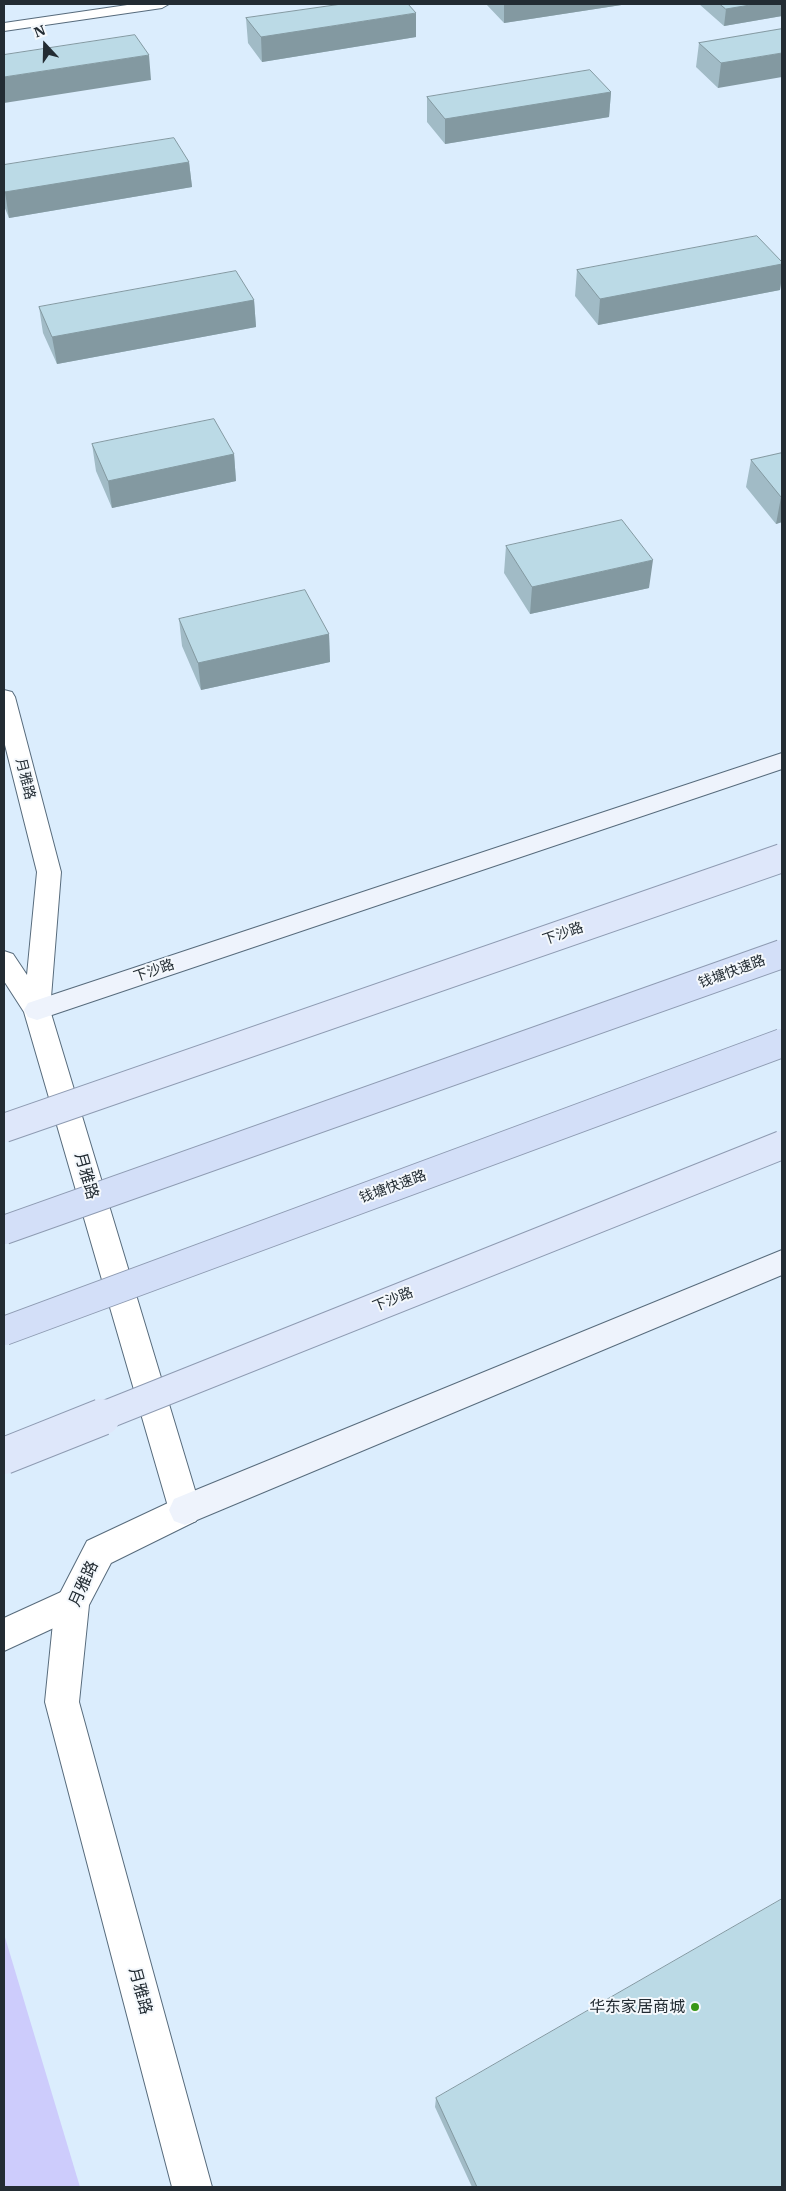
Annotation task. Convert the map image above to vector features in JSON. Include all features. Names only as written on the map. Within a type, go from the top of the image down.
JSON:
[{"type":"highway","name":"钱塘快速路","points":[[4,1230],[782,954]]},
{"type":"highway","name":"钱塘快速路","points":[[4,1331],[782,1043]]},
{"type":"main road","name":"下沙路","points":[[37,1010],[782,761]]},
{"type":"main road","name":"下沙路","points":[[4,1128],[782,858]]},
{"type":"main road","name":"下沙路","points":[[4,1456],[782,1145]]},
{"type":"main road","points":[[185,1510],[782,1262]]},
{"type":"street","points":[[4,27],[162,4]]},
{"type":"street","name":"月雅路","points":[[4,697],[48,872],[37,1010]]},
{"type":"street","name":"月雅路","points":[[4,960],[37,1010],[185,1510],[99,1552],[72,1604],[62,1702],[192,2187]]},
{"type":"street","points":[[4,1635],[72,1604]]},
{"type":"shaded area","points":[[4,1934],[80,2187],[4,2187]]},
{"type":"building","points":[[342,4],[408,4],[416,13],[261,37],[246,18]]},
{"type":"building","points":[[720,4],[756,4],[726,9]]},
{"type":"building","points":[[782,29],[782,53],[721,63],[699,43]]},
{"type":"building","points":[[135,35],[149,55],[4,77],[4,55]]},
{"type":"building","points":[[590,70],[611,92],[445,119],[427,97]]},
{"type":"building","points":[[174,138],[189,162],[5,192],[4,190],[4,165]]},
{"type":"building","points":[[757,236],[782,264],[600,299],[577,270]]},
{"type":"building","points":[[236,271],[254,300],[52,337],[39,307]]},
{"type":"building","points":[[214,419],[234,454],[108,481],[92,444]]},
{"type":"building","points":[[782,453],[782,496],[781,497],[751,460]]},
{"type":"building","points":[[622,520],[653,560],[532,587],[506,546]]},
{"type":"building","points":[[305,590],[329,634],[198,663],[179,619]]},
{"type":"building","name":"华东家居商城","points":[[782,1899],[782,2187],[477,2187],[436,2098]]},
{"type":"place","name":"华东家居商城","points":[[695,2007]]}]
